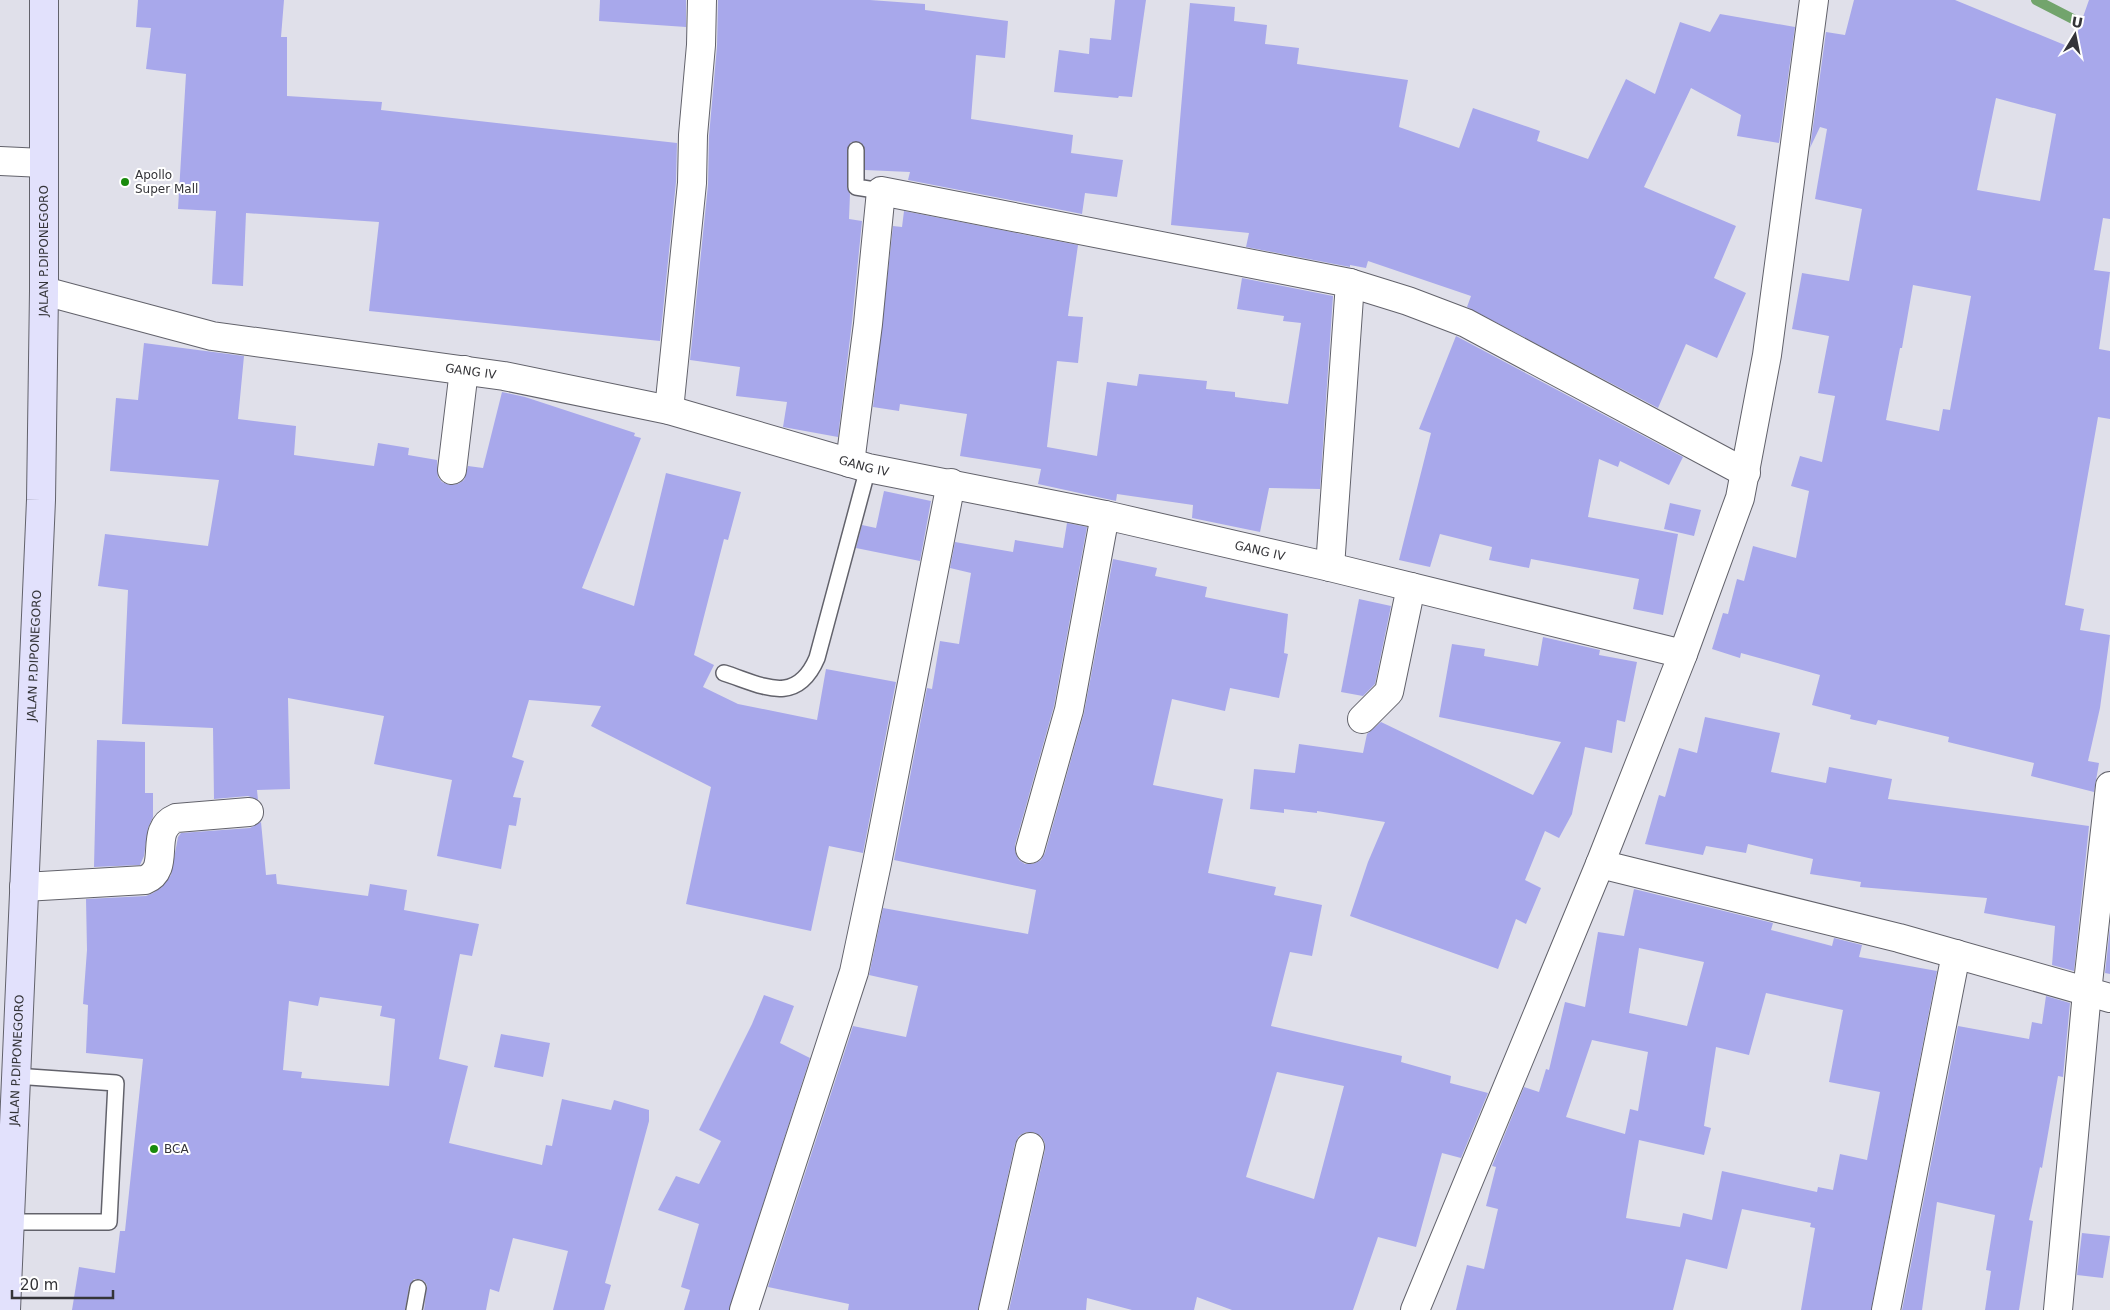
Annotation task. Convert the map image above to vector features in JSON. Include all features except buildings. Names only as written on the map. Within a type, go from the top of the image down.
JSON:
[{"type":"main road","name":"JALAN P.DIPONEGORO","points":[[6,1310],[40,500],[44,291],[44,0]]},
{"type":"street","points":[[669,410],[692,183],[693,135],[702,0]]},
{"type":"street","points":[[1415,1310],[1600,864],[1732,524],[1746,473],[1767,355],[1814,0]]},
{"type":"street","points":[[0,161],[43,163]]},
{"type":"street","points":[[859,465],[868,324],[881,191],[1350,283],[1408,300],[1466,323],[1746,473]]},
{"type":"street","points":[[1330,567],[1350,283]]},
{"type":"street","name":"GANG IV","points":[[44,291],[212,336],[504,376],[669,410],[859,465],[1105,515],[1330,567],[1683,654]]},
{"type":"street","points":[[452,470],[464,370]]},
{"type":"street","points":[[744,1310],[854,972],[951,484]]},
{"type":"street","points":[[1030,849],[1069,710],[1105,515]]},
{"type":"street","points":[[1362,719],[1389,692],[1411,587]]},
{"type":"street","points":[[2058,1310],[2098,995],[2110,786]]},
{"type":"street","points":[[24,888],[145,880],[153,877],[158,871],[162,833],[164,826],[169,821],[176,818],[249,812]]},
{"type":"street","points":[[1600,864],[1900,938],[2098,995]]},
{"type":"street","points":[[1886,1310],[1956,954]]},
{"type":"street","points":[[993,1310],[1030,1148]]},
{"type":"lane","points":[[856,150],[856,187],[881,191]]},
{"type":"lane","points":[[724,673],[768,687],[783,689],[796,686],[806,679],[817,658],[859,465]]},
{"type":"lane","points":[[11,1222],[109,1222],[116,1083],[15,1076]]},
{"type":"lane","points":[[414,1310],[418,1288]]},
{"type":"waterway","points":[[2036,0],[2110,38]]},
{"type":"place","name":"Apollo Super Mall","points":[[125,182]]},
{"type":"place","name":"BCA","points":[[154,1149]]}]
